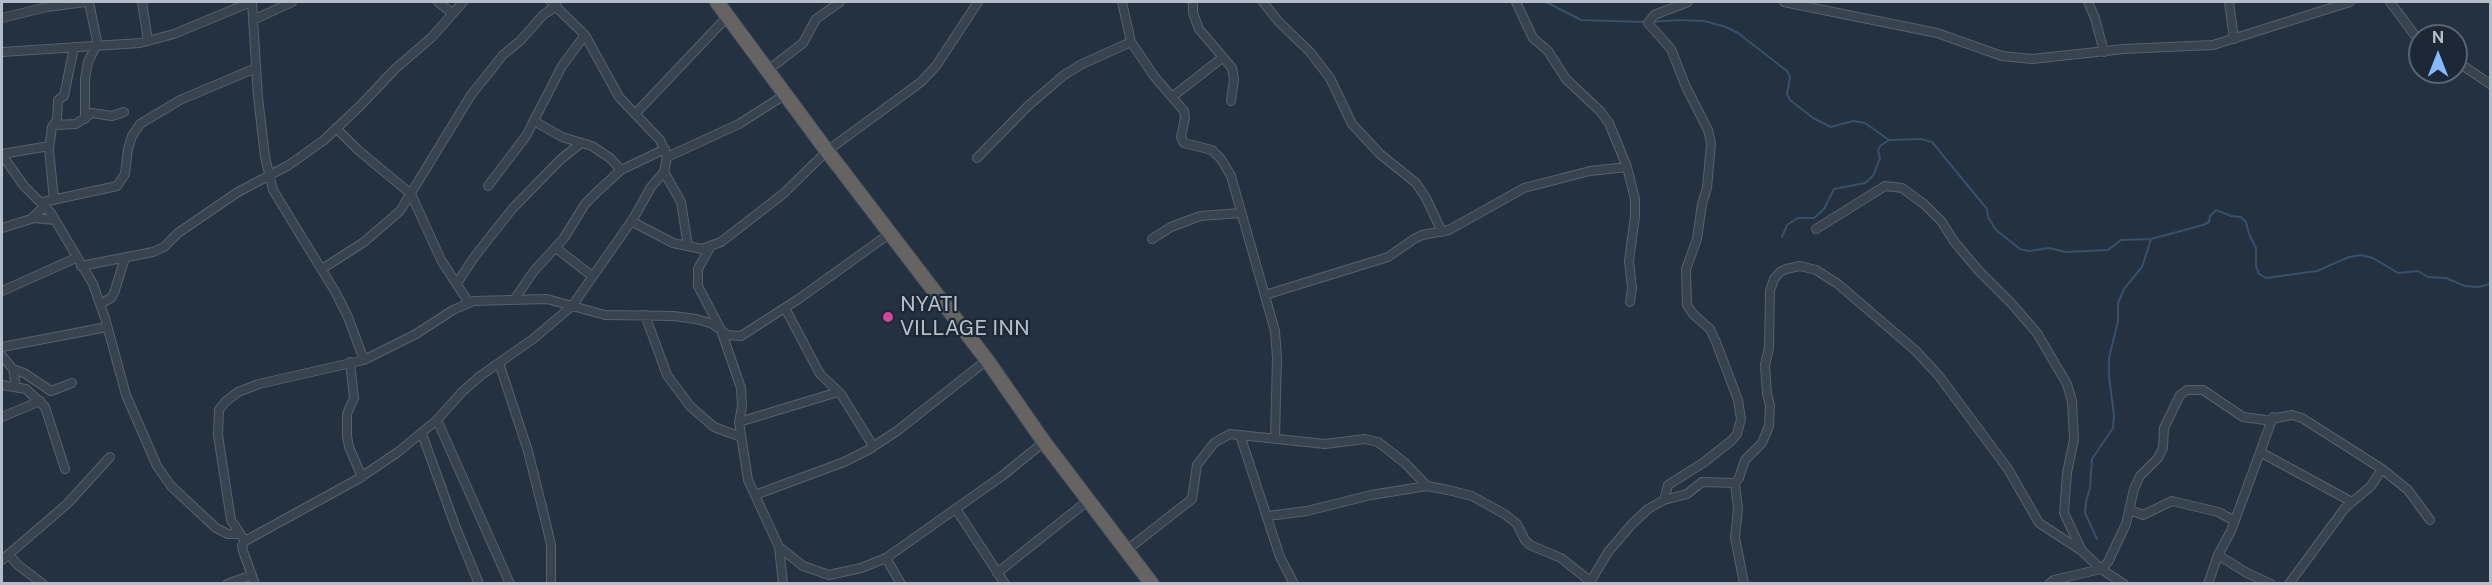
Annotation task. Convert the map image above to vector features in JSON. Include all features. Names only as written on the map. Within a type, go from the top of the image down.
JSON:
[{"type":"highway","points":[[717,2],[889,234],[987,360],[1044,442],[1090,499],[1152,584]]},
{"type":"street","points":[[2,18],[46,7],[87,2],[97,46],[88,62],[85,79],[85,119]]},
{"type":"street","points":[[142,2],[148,41]]},
{"type":"street","points":[[2,52],[148,41],[174,34],[252,2],[263,137],[270,176],[277,198],[322,269],[348,317],[364,360]]},
{"type":"street","points":[[253,20],[292,2]]},
{"type":"street","points":[[438,2],[451,12]]},
{"type":"street","points":[[81,266],[125,258],[164,247],[178,233],[238,192],[270,176],[324,140],[395,69],[432,36],[451,12],[463,2]]},
{"type":"street","points":[[768,70],[803,43],[816,19],[840,2]]},
{"type":"street","points":[[631,221],[673,243],[702,249],[721,242],[764,211],[827,151],[921,82],[936,66],[976,4],[967,2]]},
{"type":"street","points":[[1122,2],[1131,42],[1154,76],[1184,111],[1181,137],[1184,143],[1212,150],[1221,159],[1231,176],[1275,331],[1277,358],[1275,438]]},
{"type":"street","points":[[1193,2],[1193,13],[1199,29],[1232,68],[1234,79],[1231,101]]},
{"type":"street","points":[[1263,2],[1278,21],[1310,52],[1330,78],[1352,124],[1380,154],[1416,183],[1426,198],[1442,232]]},
{"type":"street","points":[[1516,2],[1533,38],[1548,51],[1566,79],[1600,111],[1609,123],[1627,168],[1635,199],[1629,261],[1632,288],[1630,302]]},
{"type":"street","points":[[1664,500],[1668,485],[1703,463],[1731,441],[1737,434],[1741,419],[1738,400],[1710,329],[1693,314],[1687,305],[1686,269],[1697,239],[1702,204],[1707,188],[1711,143],[1708,130],[1686,87],[1671,49],[1648,23],[1654,15],[1688,2]]},
{"type":"street","points":[[1785,2],[1937,33],[2017,59],[2047,59],[2104,52],[2197,47],[2234,39],[2350,2]]},
{"type":"street","points":[[2088,2],[2104,52]]},
{"type":"street","points":[[2229,2],[2234,39]]},
{"type":"street","points":[[2390,2],[2408,26]]},
{"type":"street","points":[[255,584],[243,551],[242,546],[245,541],[362,477],[422,434],[462,392],[533,339],[572,306],[631,221],[651,187],[664,172],[667,157],[665,148],[619,97],[585,35],[554,4],[520,41],[503,55],[471,95],[411,194],[391,221],[350,252],[322,269]]},
{"type":"street","points":[[635,114],[728,16]]},
{"type":"street","points":[[488,186],[526,136],[562,66],[585,35]]},
{"type":"street","points":[[977,158],[1028,106],[1064,75],[1082,64],[1131,42]]},
{"type":"street","points":[[54,200],[49,146],[57,120],[58,100],[64,96],[74,47]]},
{"type":"street","points":[[1172,97],[1222,58]]},
{"type":"street","points":[[33,218],[44,204],[54,200],[117,186],[125,174],[132,136],[140,124],[180,100],[256,68]]},
{"type":"street","points":[[2468,69],[2490,84]]},
{"type":"street","points":[[667,157],[739,124],[786,94]]},
{"type":"street","points":[[54,125],[76,124],[93,112],[112,116],[124,112]]},
{"type":"street","points":[[534,121],[561,137],[592,146],[621,170]]},
{"type":"street","points":[[336,128],[358,150],[411,194],[441,260],[469,303]]},
{"type":"street","points":[[457,283],[513,208],[561,159],[581,143]]},
{"type":"street","points":[[49,146],[2,155],[24,186],[44,204],[93,284],[126,395],[157,466],[171,486],[216,528],[228,534],[240,534]]},
{"type":"street","points":[[514,300],[534,271],[556,248],[585,204],[621,170],[665,148]]},
{"type":"street","points":[[1265,295],[1388,257],[1422,235],[1442,232],[1464,223],[1524,188],[1590,171],[1627,168]]},
{"type":"street","points":[[664,172],[681,202],[688,246]]},
{"type":"street","points":[[1816,229],[1885,186],[1902,188],[1924,204],[1942,222],[1978,270],[2030,326],[2067,384],[2072,401],[2074,439],[2067,472],[2064,513],[2082,550]]},
{"type":"street","points":[[1152,239],[1171,227],[1200,216],[1241,213]]},
{"type":"street","points":[[2,228],[33,218],[55,220]]},
{"type":"street","points":[[245,541],[231,520],[218,435],[219,410],[238,392],[260,384],[364,360],[416,334],[453,310],[469,303],[547,299],[605,315],[696,319],[706,321],[727,335],[741,336],[785,308],[889,234]]},
{"type":"street","points":[[710,247],[698,268],[698,286],[721,330],[741,388],[742,407],[739,422],[745,467],[779,548],[783,584]]},
{"type":"street","points":[[556,248],[592,276]]},
{"type":"street","points":[[2,291],[76,258]]},
{"type":"street","points":[[100,304],[111,298],[114,293],[125,258]]},
{"type":"street","points":[[1744,584],[1735,537],[1738,502],[1736,483],[1744,460],[1762,443],[1769,426],[1770,405],[1767,394],[1766,365],[1769,348],[1770,291],[1774,279],[1780,272],[1786,268],[1800,266],[1816,270],[1838,284],[1916,351],[1939,376],[2008,469],[2038,524],[2082,550],[2101,569],[2124,584]]},
{"type":"street","points":[[785,308],[820,374],[838,392],[873,446]]},
{"type":"street","points":[[645,315],[667,375],[690,406],[714,427],[741,437]]},
{"type":"street","points":[[2,347],[107,327]]},
{"type":"street","points":[[2,356],[13,369],[24,373],[51,391],[72,383]]},
{"type":"street","points":[[755,495],[844,462],[873,446],[897,431],[987,360]]},
{"type":"street","points":[[350,362],[354,398],[347,414],[347,436],[349,447],[362,477]]},
{"type":"street","points":[[499,363],[544,513],[551,545],[552,584]]},
{"type":"street","points":[[13,369],[16,386]]},
{"type":"street","points":[[2,385],[26,388],[45,407],[65,470]]},
{"type":"street","points":[[2049,584],[2054,580],[2101,569],[2108,562],[2130,510],[2134,489],[2140,476],[2158,458],[2163,448],[2164,428],[2168,418],[2180,395],[2187,390],[2203,390],[2243,417],[2265,420],[2292,415],[2302,418],[2382,469],[2408,490],[2430,520]]},
{"type":"street","points":[[739,422],[838,392]]},
{"type":"street","points":[[2,417],[40,401]]},
{"type":"street","points":[[2208,584],[2218,555],[2235,521],[2273,417]]},
{"type":"street","points":[[437,420],[510,584]]},
{"type":"street","points":[[422,434],[479,584]]},
{"type":"street","points":[[1128,549],[1192,499],[1197,465],[1214,443],[1230,434],[1325,444],[1365,439],[1378,442],[1405,463],[1426,486]]},
{"type":"street","points":[[1240,435],[1280,557],[1294,584]]},
{"type":"street","points":[[779,548],[803,566],[830,579],[886,558],[1002,476],[1044,442]]},
{"type":"street","points":[[2260,452],[2352,502]]},
{"type":"street","points":[[44,584],[5,556],[67,504],[110,457]]},
{"type":"street","points":[[2289,584],[2334,522],[2371,486],[2382,469]]},
{"type":"street","points":[[1268,516],[1306,511],[1371,495],[1426,486],[1472,496],[1488,504],[1511,518],[1530,544],[1561,558],[1590,582],[1608,552],[1648,509],[1664,500],[1687,494],[1702,482],[1736,483]]},
{"type":"street","points":[[997,573],[1090,499]]},
{"type":"street","points":[[2130,510],[2143,515],[2172,501],[2218,512],[2235,521]]},
{"type":"street","points":[[956,508],[1005,584]]},
{"type":"street","points":[[2218,555],[2247,573],[2271,584]]},
{"type":"street","points":[[886,558],[902,584]]},
{"type":"street","points":[[227,584],[252,575]]},
{"type":"waterway","points":[[1546,2],[1581,20],[1645,22]]},
{"type":"waterway","points":[[1650,22],[1704,21],[1738,33],[1787,71],[1790,77],[1787,94],[1790,100],[1813,118],[1831,127],[1853,121],[1865,123],[1889,140],[1921,139],[1932,142],[1987,209],[1988,217],[1996,230],[2020,249],[2029,251],[2049,248],[2066,252],[2108,250],[2121,240],[2151,239],[2203,225],[2209,222],[2210,216],[2216,210],[2241,217],[2246,222],[2256,248],[2256,266],[2259,274],[2266,278],[2317,271],[2349,257],[2361,255],[2373,258],[2398,273],[2418,271],[2428,277],[2446,278],[2465,286],[2478,287],[2490,284]]},
{"type":"waterway","points":[[1782,237],[1787,225],[1798,218],[1814,218],[1824,209],[1834,189],[1865,183],[1873,176],[1880,158],[1878,151],[1880,146],[1889,140]]},
{"type":"waterway","points":[[2097,539],[2085,513],[2092,459],[2113,428],[2109,358],[2118,321],[2118,303],[2124,289],[2142,267],[2151,239]]},
{"type":"place","name":"NYATI VILLAGE INN","points":[[888,317]]}]
